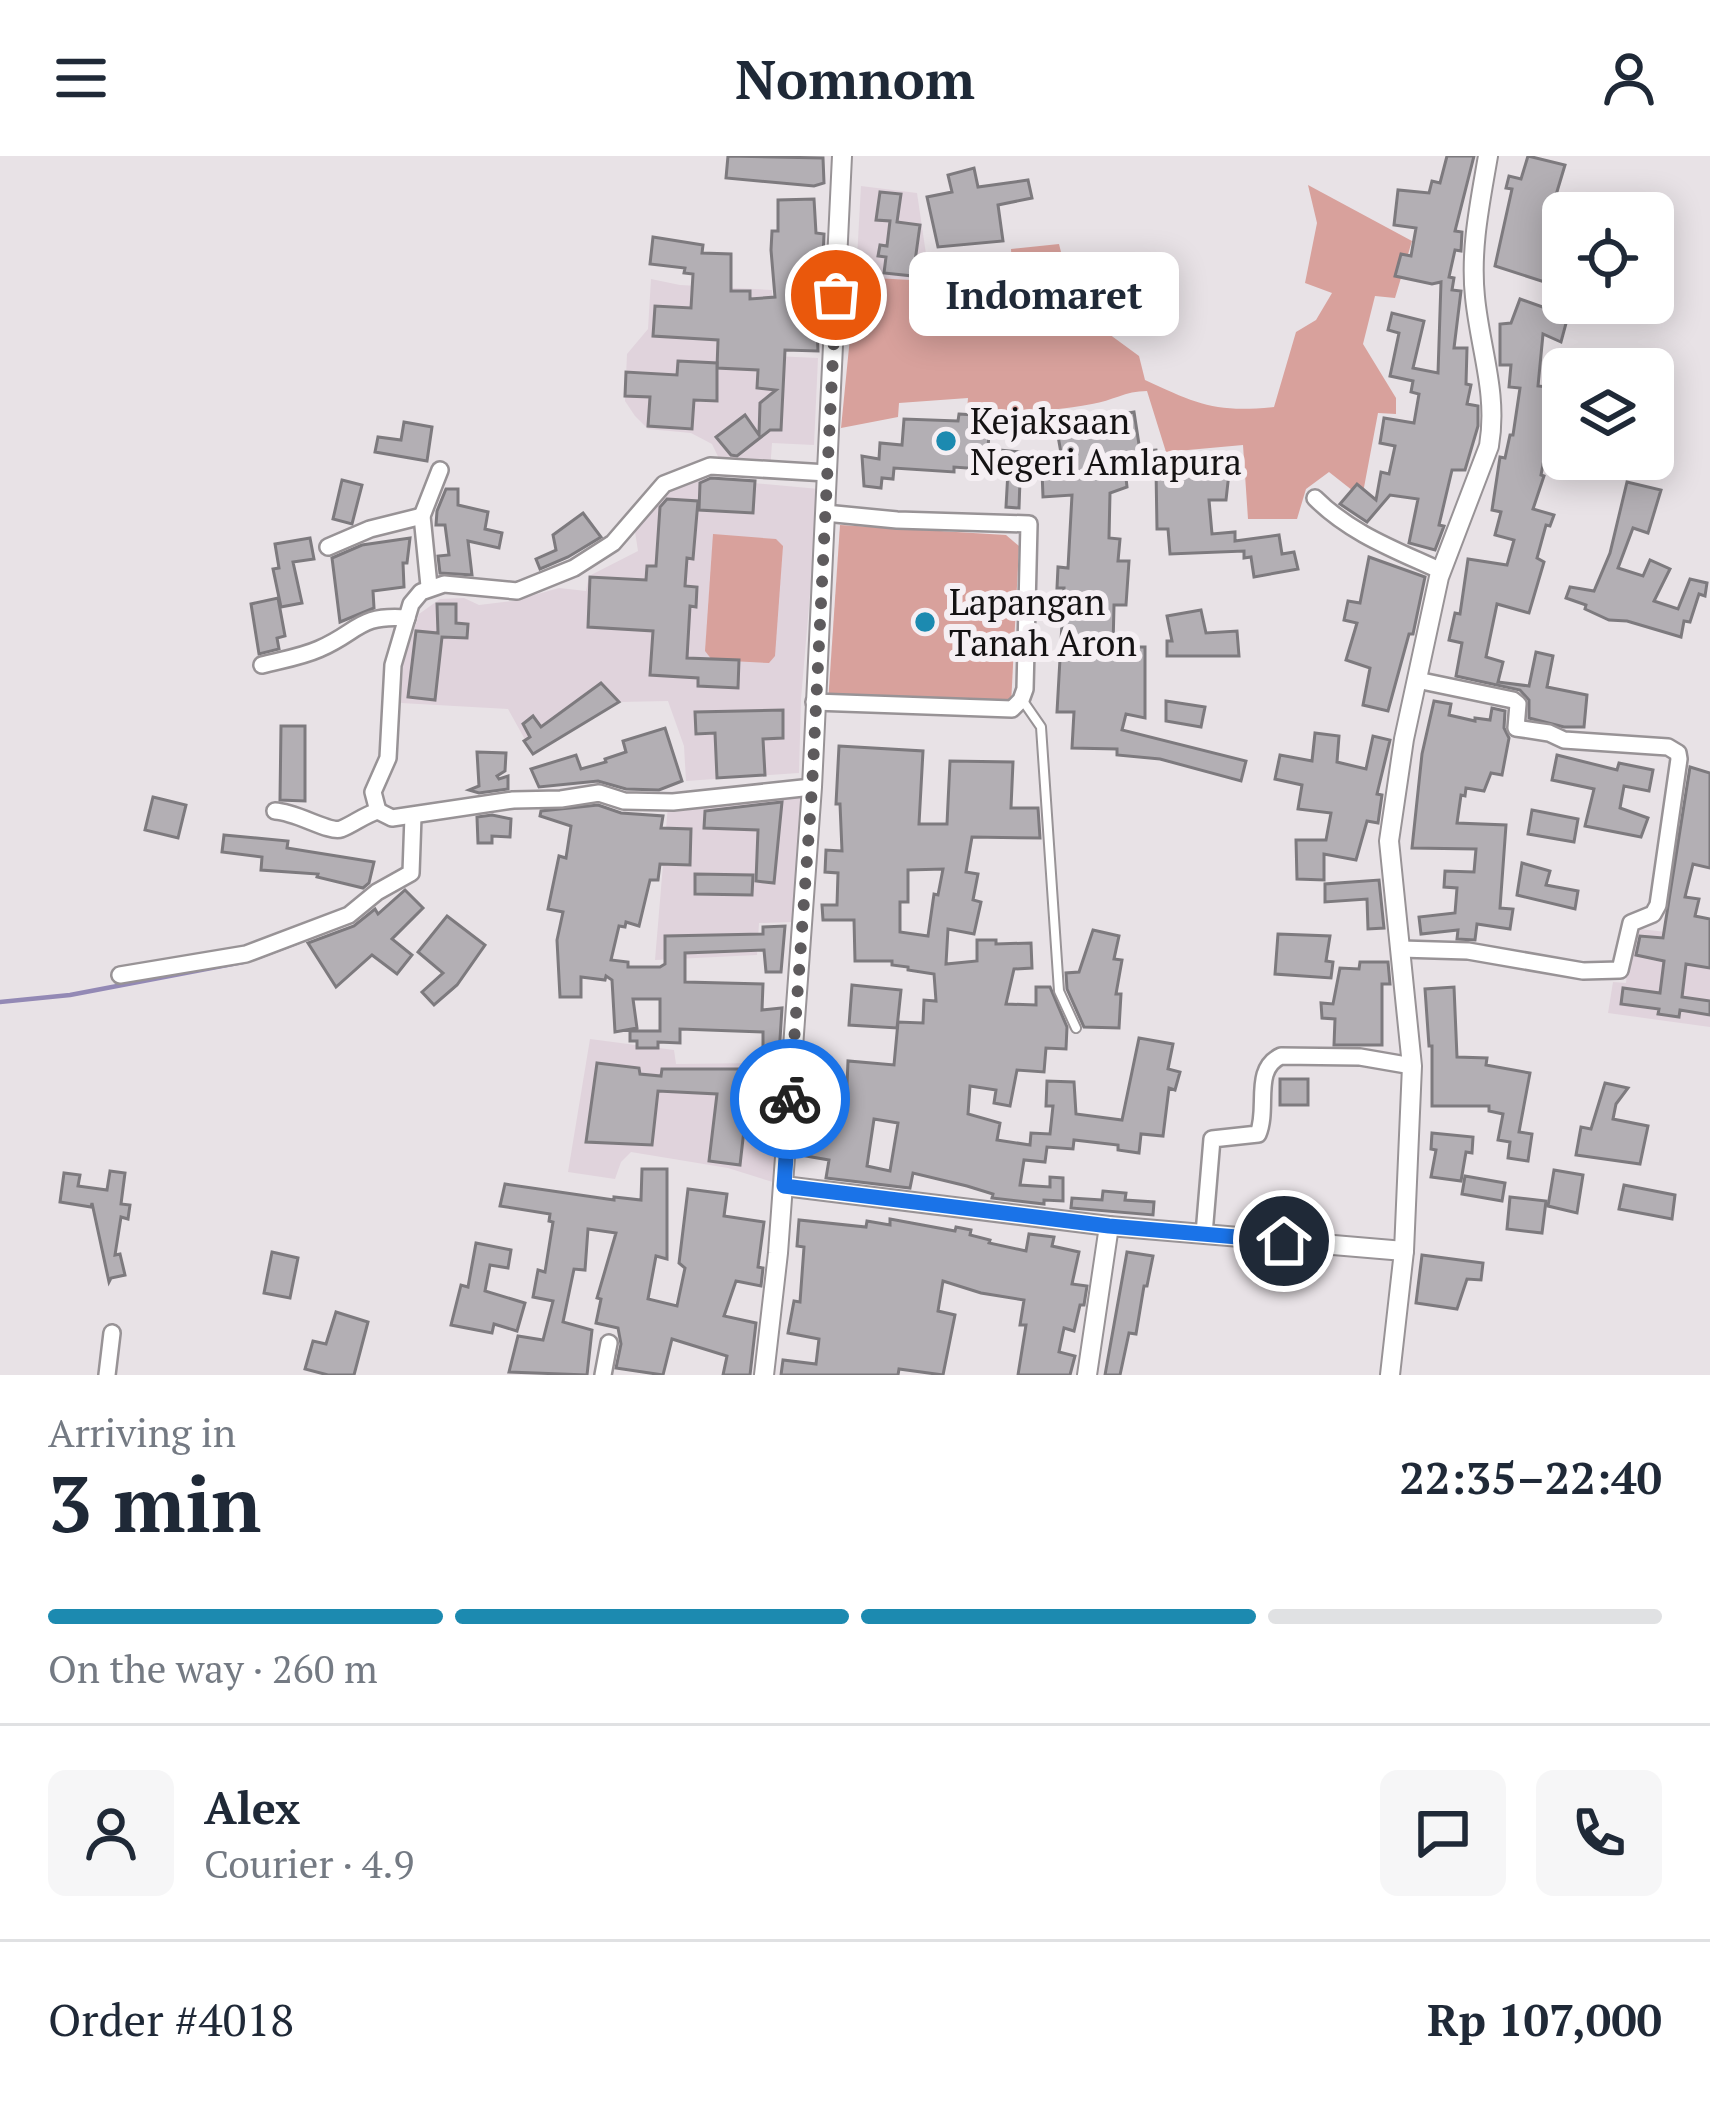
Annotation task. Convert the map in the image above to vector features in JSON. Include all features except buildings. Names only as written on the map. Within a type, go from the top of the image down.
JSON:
[{"type":"street","points":[[764,1375],[784,1186],[812,788],[842,156]]},
{"type":"street","points":[[1390,1375],[1405,1251],[1412,1066],[1389,841],[1441,571],[1489,446],[1492,426],[1494,400],[1474,281],[1475,232],[1488,156]]},
{"type":"street","points":[[812,788],[673,802],[624,801],[599,793],[392,818],[378,811],[373,792],[388,758],[393,664],[411,604],[429,586],[517,591],[574,568],[613,544],[664,484],[710,466],[827,473]]},
{"type":"street","points":[[429,586],[422,516],[440,470]]},
{"type":"street","points":[[1316,498],[1334,517],[1366,537],[1441,571]]},
{"type":"street","points":[[814,702],[987,710],[1012,709],[1022,700],[1029,524],[825,513]]},
{"type":"street","points":[[328,547],[370,529],[422,516]]},
{"type":"street","points":[[262,665],[314,651],[345,636],[362,621],[379,616],[407,618]]},
{"type":"street","points":[[1401,949],[1483,952],[1617,972],[1624,964],[1631,923],[1654,914],[1658,905],[1679,759],[1668,747],[1564,740],[1516,728],[1518,704],[1513,700],[1417,680]]},
{"type":"street","points":[[275,811],[302,814],[320,826],[340,830],[378,811]]},
{"type":"street","points":[[120,975],[246,955],[349,915],[376,892],[411,873],[413,816]]},
{"type":"street","points":[[1204,1234],[1212,1139],[1258,1134],[1264,1069],[1271,1060],[1281,1056],[1360,1058],[1412,1066]]},
{"type":"street","points":[[784,1186],[1109,1226],[1405,1251]]},
{"type":"street","points":[[1087,1375],[1109,1226]]},
{"type":"street","points":[[107,1375],[112,1333]]},
{"type":"street","points":[[603,1375],[609,1342]]},
{"type":"lane","points":[[1022,700],[1041,727],[1059,991],[1076,1028]]},
{"type":"shaded area","points":[[1308,185],[1412,241],[1395,298],[1375,296],[1363,344],[1396,398],[1396,414],[1378,413],[1362,498],[1329,472],[1306,489],[1297,519],[1248,519],[1243,445],[1166,452],[1147,391],[1030,411],[967,410],[968,398],[899,403],[898,417],[841,428],[856,277],[930,281],[962,300],[1013,296],[1011,249],[1059,244],[1079,324],[1109,334],[1139,356],[1145,380],[1207,405],[1274,407],[1296,332],[1316,320],[1332,293],[1305,283],[1317,223]]},
{"type":"shaded area","points":[[861,186],[917,193],[930,281],[856,277]]},
{"type":"shaded area","points":[[651,279],[772,290],[773,356],[818,358],[814,445],[772,443],[770,471],[723,467],[712,444],[691,433],[648,429],[635,416],[625,401],[627,354],[648,329]]},
{"type":"shaded area","points":[[700,478],[819,489],[799,773],[686,781],[684,746],[668,701],[619,702],[533,754],[508,709],[401,703],[403,665],[419,614],[440,599],[464,598],[479,605],[559,588],[586,591],[589,576],[638,551],[634,525],[657,497],[681,482]]},
{"type":"shaded area","name":"Lapangan Tanah Aron","points":[[840,525],[1006,535],[1019,546],[1011,705],[828,703]]},
{"type":"shaded area","points":[[713,534],[776,539],[783,546],[775,656],[769,663],[712,660],[705,651]]},
{"type":"shaded area","points":[[803,791],[792,922],[759,923],[757,955],[655,960],[668,805]]},
{"type":"shaded area","points":[[1631,928],[1710,942],[1710,1027],[1608,1013],[1613,982],[1626,983]]},
{"type":"shaded area","points":[[590,1039],[674,1050],[676,1064],[757,1063],[786,1069],[776,1183],[728,1168],[631,1152],[615,1179],[568,1172]]},
{"type":"waterway","points":[[259,957],[299,942]]},
{"type":"waterway","points":[[0,1002],[70,995],[243,962]]},
{"type":"way so far","points":[[790,1099],[812,788],[836,295]]},
{"type":"place","name":"Indomaret","points":[[836,295]]},
{"type":"place","name":"Kejaksaan Negeri Amlapura","points":[[946,441]]},
{"type":"place","name":"Lapangan Tanah Aron","points":[[925,622]]},
{"type":"route","points":[[790,1099],[784,1186],[1109,1226],[1284,1241]]}]
